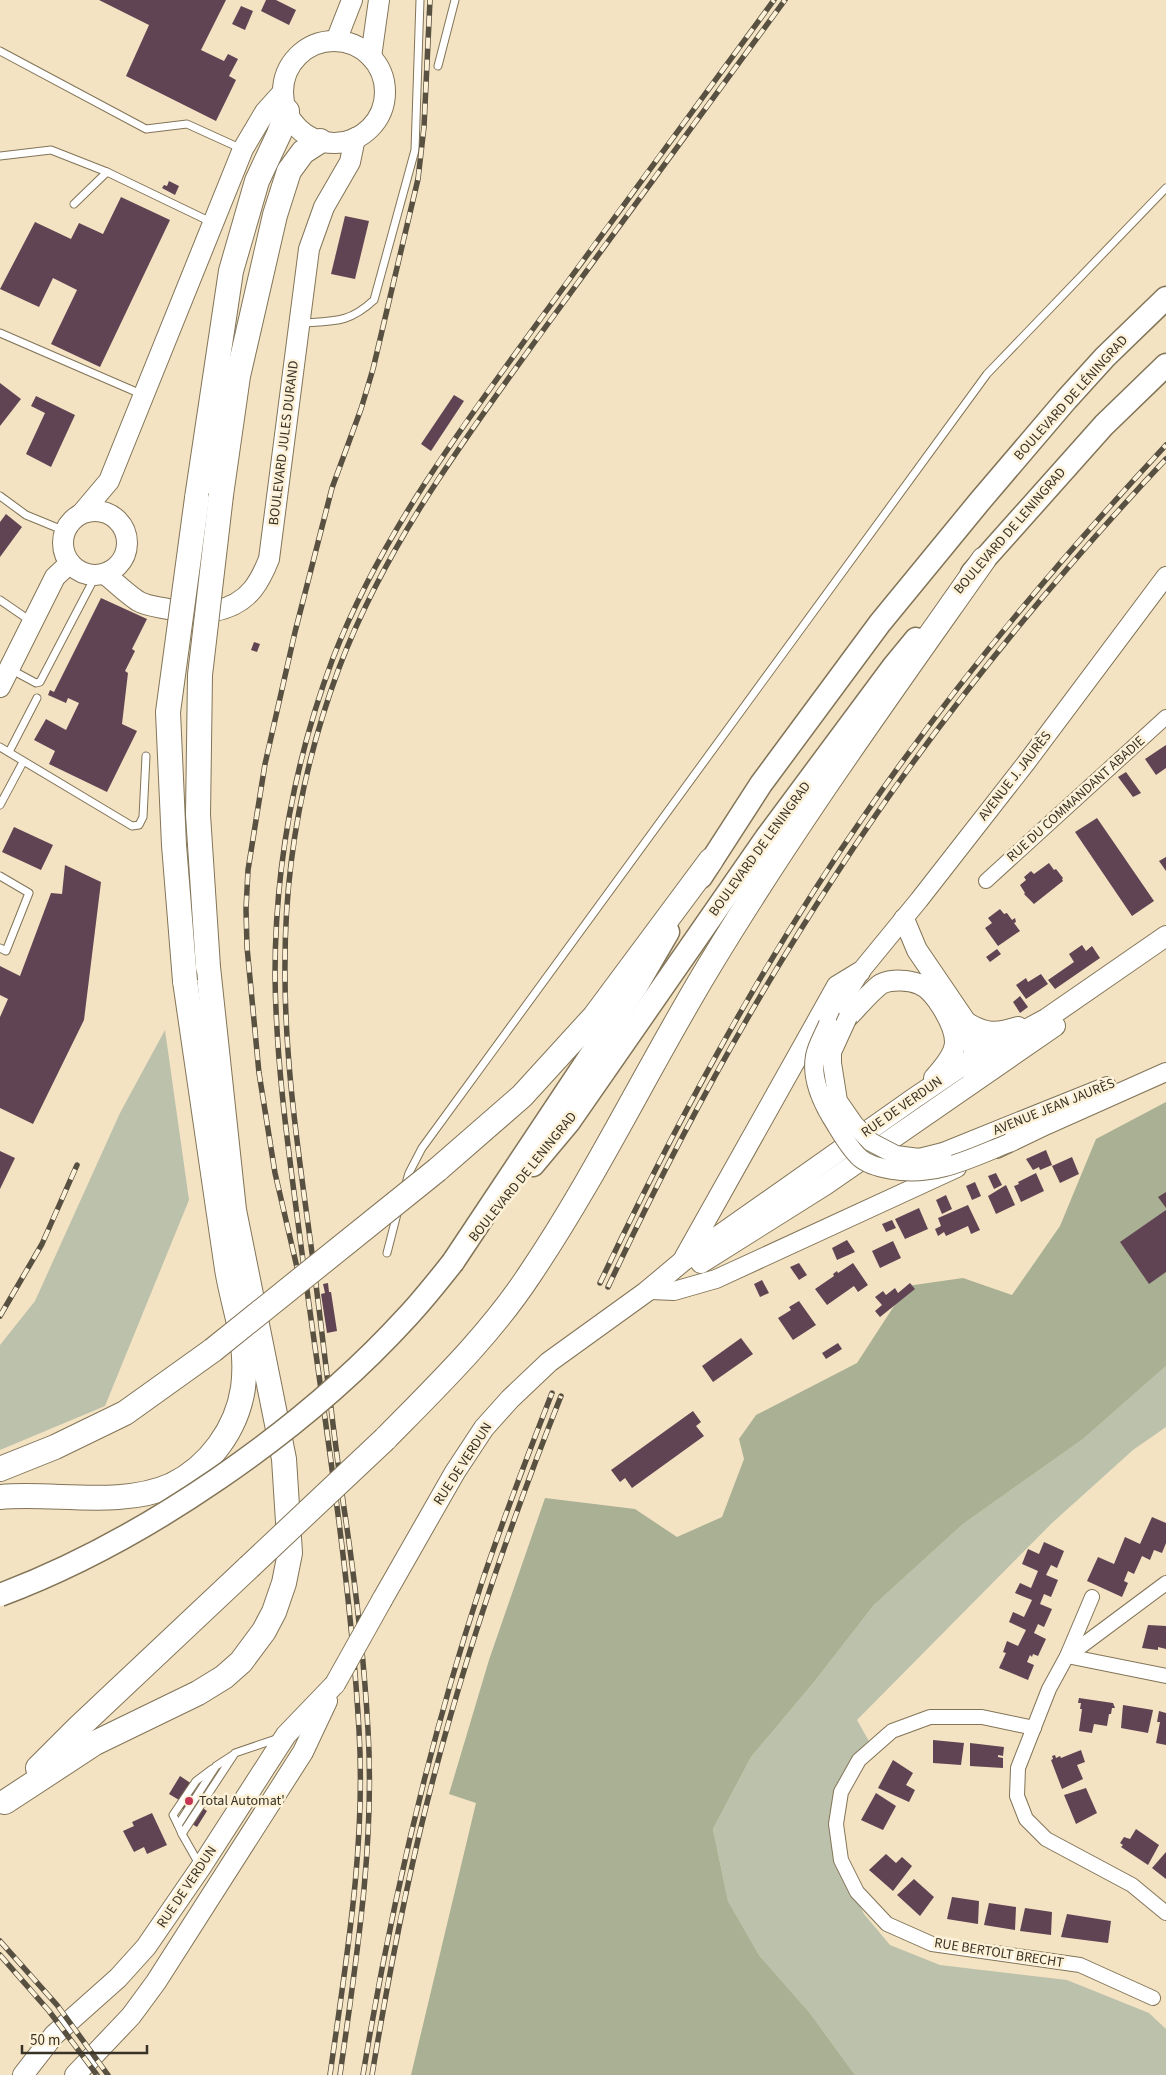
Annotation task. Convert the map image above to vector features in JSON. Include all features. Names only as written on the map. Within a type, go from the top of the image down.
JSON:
[{"type":"highway","points":[[0,1497],[111,1497],[170,1486],[196,1470],[226,1436],[234,1419],[242,1390],[245,1367],[244,1343],[228,1274],[185,981],[174,845],[168,712],[197,498],[231,271],[257,180],[285,102]]},
{"type":"highway","points":[[2,1804],[94,1743],[198,1693],[224,1677],[241,1662],[264,1631],[274,1612],[284,1583],[290,1553],[284,1459],[234,1210],[208,967],[198,814],[200,675],[221,495],[238,376],[274,218],[289,171],[303,152],[320,141]]},
{"type":"highway","points":[[2,1804],[78,1728],[385,1439],[446,1376],[496,1319],[529,1276],[597,1167],[708,969],[818,795],[984,559]]},
{"type":"highway","points":[[0,1469],[55,1447],[125,1413],[214,1350],[437,1170],[522,1096],[595,1016],[710,860]]},
{"type":"main road","points":[[336,41],[352,0]]},
{"type":"main road","points":[[372,57],[379,0]]},
{"type":"main road","points":[[336,41],[349,43],[361,48],[372,57],[380,70],[385,86],[384,102],[379,117],[369,129],[355,138],[338,142],[320,141],[300,130],[285,102],[285,76],[293,62],[304,50],[319,43],[336,41]]},
{"type":"main road","points":[[82,513],[92,510],[103,511],[113,515],[121,522],[126,531],[128,542],[122,562],[114,569],[101,575],[86,574],[77,570],[70,563],[63,548],[65,532],[69,524],[82,513],[109,481],[243,149],[265,112],[285,102]]},
{"type":"main road","name":"BOULEVARD JULES DURAND","points":[[101,575],[139,602],[174,610],[211,612],[231,606],[242,600],[253,589],[269,559],[309,249],[324,207],[350,162],[355,138]]},
{"type":"main road","name":"BOULEVARD DE LÉNINGRAD","points":[[980,500],[1106,357],[1166,298]]},
{"type":"main road","name":"BOULEVARD DE LENINGRAD","points":[[453,1262],[569,1122],[766,838],[893,667],[984,559],[1104,425],[1166,365]]},
{"type":"main road","name":"BOULEVARD DE LENINGRAD","points":[[453,1262],[636,987],[710,860],[761,784],[820,702],[880,624],[980,500]]},
{"type":"main road","points":[[0,687],[55,577],[70,563]]},
{"type":"main road","points":[[904,919],[916,950],[966,1022],[974,1040],[971,1071],[951,1098]]},
{"type":"main road","name":"RUE DE VERDUN","points":[[75,2075],[131,2016],[156,1982],[303,1752],[335,1684],[455,1472],[484,1428],[510,1399],[550,1362],[649,1291],[683,1261],[913,1098],[972,1059],[1046,1018],[1166,936]]},
{"type":"main road","name":"RUE DE VERDUN","points":[[649,1291],[675,1280],[784,1212],[951,1098],[1166,946]]},
{"type":"main road","points":[[683,1261],[837,986],[860,972]]},
{"type":"main road","points":[[848,1017],[882,984],[901,980],[921,985],[940,1004],[952,1025],[955,1042],[952,1054],[935,1076],[913,1098]]},
{"type":"main road","points":[[966,1022],[976,1028],[1000,1033],[1046,1018]]},
{"type":"main road","points":[[0,1596],[72,1563],[134,1531],[186,1499],[265,1444],[320,1399],[363,1360],[406,1318],[453,1262]]},
{"type":"main road","name":"RUE DE VERDUN","points":[[23,2075],[54,2035],[118,1978],[146,1947],[201,1867],[286,1735],[335,1684]]},
{"type":"street","name":"AVENUE J. JAURÈS","points":[[1009,1143],[944,1168],[926,1172],[906,1172],[881,1168],[861,1159],[844,1140],[819,1094],[814,1065],[816,1054],[828,1024],[860,972],[1026,763],[1166,576]]},
{"type":"street","name":"RUE DU COMMANDANT ABADIE","points":[[986,881],[1166,718]]},
{"type":"street","points":[[848,1017],[860,972]]},
{"type":"street","name":"AVENUE JEAN JAURÈS","points":[[848,1017],[832,1052],[838,1101],[871,1142],[896,1155],[919,1158],[943,1152],[1166,1063]]},
{"type":"street","name":"AVENUE JEAN JAURÈS","points":[[1009,1143],[1166,1072]]},
{"type":"street","points":[[649,1291],[674,1291],[716,1279],[880,1205],[1009,1143]]},
{"type":"street","points":[[1067,1656],[1166,1583]]},
{"type":"street","points":[[1092,1597],[1067,1656],[1049,1690],[1018,1768],[1017,1796],[1026,1819],[1046,1838],[1132,1885],[1166,1913]]},
{"type":"street","points":[[1067,1656],[1166,1676]]},
{"type":"street","name":"RUE BERTOLT BRECHT","points":[[1034,1728],[982,1717],[930,1717],[892,1731],[859,1760],[841,1792],[836,1824],[841,1860],[857,1892],[887,1924],[932,1944],[1080,1965],[1153,1998]]},
{"type":"lane","points":[[300,323],[338,321],[360,313],[374,300],[415,150],[420,0]]},
{"type":"lane","points":[[438,66],[455,0]]},
{"type":"lane","points":[[0,51],[146,129],[187,124],[234,147],[243,149]]},
{"type":"lane","points":[[0,156],[50,150],[107,172],[213,223]]},
{"type":"lane","points":[[74,204],[107,172]]},
{"type":"lane","points":[[387,1253],[409,1173],[422,1148],[987,374],[1166,188]]},
{"type":"lane","points":[[0,333],[144,395]]},
{"type":"lane","points":[[0,496],[26,515],[65,532]]},
{"type":"lane","points":[[9,668],[36,683],[40,682],[101,575]]},
{"type":"lane","points":[[0,600],[32,622]]},
{"type":"lane","points":[[9,752],[37,698]]},
{"type":"lane","points":[[0,746],[23,762],[132,826],[139,825],[143,817],[146,756]]},
{"type":"lane","points":[[0,805],[23,762]]},
{"type":"lane","points":[[0,876],[29,893],[6,951],[0,948]]},
{"type":"lane","points":[[201,1867],[173,1815],[196,1781],[216,1766],[235,1754],[286,1735]]},
{"type":"lane","points":[[182,1834],[235,1754]]},
{"type":"green space","points":[[165,1030],[189,1200],[105,1406],[0,1450],[0,1345],[35,1301],[120,1113]]},
{"type":"green space","points":[[1166,1102],[1166,1366],[1083,1439],[963,1524],[874,1605],[814,1682],[751,1757],[713,1829],[728,1901],[759,1955],[809,2012],[855,2075],[411,2075],[476,1803],[449,1794],[489,1660],[545,1498],[635,1509],[677,1537],[722,1517],[744,1459],[739,1439],[756,1415],[857,1363],[907,1286],[963,1278],[1012,1295],[1060,1226],[1096,1139]]},
{"type":"green space","points":[[1166,1366],[1166,1427],[1133,1450],[1052,1523],[857,1720],[870,1743],[841,1790],[842,1867],[864,1914],[890,1945],[940,1965],[1067,1980],[1149,2013],[1166,2029],[1166,2075],[855,2075],[809,2012],[759,1955],[728,1901],[713,1829],[751,1757],[814,1682],[874,1605],[963,1524],[1083,1439]]},
{"type":"building","points":[[99,0],[226,0],[201,50],[224,61],[228,54],[238,59],[229,76],[236,80],[216,121],[126,76],[149,25]]},
{"type":"building","points":[[266,0],[276,0],[296,10],[289,25],[261,11]]},
{"type":"building","points":[[241,6],[253,11],[245,30],[232,24]]},
{"type":"building","points":[[169,181],[179,186],[175,195],[162,188],[164,185],[167,186]]},
{"type":"building","points":[[121,197],[170,220],[100,367],[51,344],[77,290],[53,278],[39,307],[0,289],[35,222],[71,239],[79,223],[103,234]]},
{"type":"building","points":[[345,216],[369,221],[355,279],[331,274]]},
{"type":"building","points":[[0,383],[21,399],[0,426]]},
{"type":"building","points":[[454,395],[464,401],[431,451],[421,444]]},
{"type":"building","points":[[36,396],[75,415],[51,467],[26,454],[45,413],[31,406]]},
{"type":"building","points":[[6,514],[22,527],[0,557],[0,522]]},
{"type":"building","points":[[101,598],[147,619],[132,649],[135,651],[125,671],[128,673],[122,724],[137,731],[107,792],[49,764],[55,751],[34,740],[46,719],[66,730],[79,703],[68,698],[66,703],[48,695],[50,690],[54,692]]},
{"type":"building","points":[[254,642],[260,644],[257,652],[251,650]]},
{"type":"building","points":[[1166,745],[1166,768],[1156,775],[1145,759]]},
{"type":"building","points":[[1126,772],[1141,793],[1133,797],[1118,777]]},
{"type":"building","points":[[1097,818],[1154,901],[1132,916],[1075,832]]},
{"type":"building","points":[[14,827],[53,845],[41,870],[2,852]]},
{"type":"building","points":[[1166,857],[1166,871],[1159,861]]},
{"type":"building","points":[[1049,863],[1063,878],[1063,881],[1034,904],[1024,894],[1020,885],[1026,880],[1024,877],[1031,871],[1034,874]]},
{"type":"building","points":[[65,865],[101,882],[84,1020],[33,1124],[0,1108],[0,1017],[8,999],[0,995],[0,966],[20,976],[51,893],[62,894]]},
{"type":"building","points":[[1000,909],[1004,914],[1007,913],[1012,920],[1015,918],[1016,922],[1014,923],[1020,931],[998,946],[985,928],[992,923],[988,918]]},
{"type":"building","points":[[1082,945],[1086,951],[1092,946],[1100,958],[1055,989],[1048,980],[1074,962],[1069,954]]},
{"type":"building","points":[[997,949],[1001,954],[990,962],[986,957]]},
{"type":"building","points":[[1041,974],[1048,984],[1026,999],[1016,985],[1026,978],[1028,982]]},
{"type":"building","points":[[1020,996],[1028,1007],[1020,1013],[1013,1002]]},
{"type":"building","points":[[1046,1150],[1052,1165],[1040,1170],[1039,1167],[1033,1170],[1026,1159]]},
{"type":"building","points":[[0,1151],[15,1158],[0,1189]]},
{"type":"building","points":[[1072,1157],[1079,1174],[1060,1183],[1052,1166]]},
{"type":"building","points":[[996,1173],[1002,1185],[994,1189],[988,1176]]},
{"type":"building","points":[[1036,1173],[1044,1191],[1021,1202],[1014,1186]]},
{"type":"building","points":[[975,1182],[981,1196],[972,1200],[966,1186]]},
{"type":"building","points":[[1006,1185],[1015,1205],[996,1214],[988,1196]]},
{"type":"building","points":[[1166,1192],[1166,1208],[1158,1197]]},
{"type":"building","points":[[946,1195],[952,1209],[942,1214],[936,1200]]},
{"type":"building","points":[[968,1205],[980,1230],[971,1234],[968,1226],[946,1236],[944,1232],[938,1236],[935,1229],[941,1226],[938,1218]]},
{"type":"building","points":[[919,1208],[928,1229],[905,1239],[895,1219]]},
{"type":"building","points":[[1166,1210],[1166,1272],[1149,1284],[1120,1242]]},
{"type":"building","points":[[892,1220],[896,1228],[886,1232],[882,1224]]},
{"type":"building","points":[[847,1240],[855,1252],[837,1260],[832,1248]]},
{"type":"building","points":[[893,1241],[901,1258],[880,1268],[872,1251]]},
{"type":"building","points":[[799,1263],[807,1275],[799,1280],[790,1267]]},
{"type":"building","points":[[853,1263],[868,1285],[858,1292],[854,1286],[827,1305],[815,1289],[834,1276],[833,1274],[837,1271],[838,1273]]},
{"type":"building","points":[[762,1280],[769,1293],[760,1297],[754,1284]]},
{"type":"building","points":[[328,1283],[337,1331],[327,1333],[321,1294],[325,1293],[323,1284]]},
{"type":"building","points":[[910,1283],[915,1289],[880,1317],[875,1311],[882,1305],[875,1297],[883,1291],[886,1295],[895,1288],[898,1293]]},
{"type":"building","points":[[799,1301],[816,1325],[793,1340],[778,1318],[791,1310],[789,1307]]},
{"type":"building","points":[[741,1338],[753,1354],[713,1382],[702,1366]]},
{"type":"building","points":[[838,1343],[842,1349],[826,1359],[822,1353]]},
{"type":"building","points":[[693,1411],[701,1422],[696,1426],[704,1436],[632,1488],[625,1478],[620,1482],[611,1470]]},
{"type":"building","points":[[1152,1517],[1166,1523],[1166,1543],[1162,1553],[1154,1550],[1150,1560],[1142,1556],[1134,1574],[1128,1571],[1124,1581],[1128,1583],[1122,1597],[1087,1581],[1098,1557],[1114,1564],[1125,1537],[1140,1544]]},
{"type":"building","points":[[1044,1542],[1064,1551],[1057,1568],[1051,1565],[1046,1575],[1058,1580],[1051,1597],[1044,1594],[1040,1604],[1052,1609],[1044,1627],[1038,1624],[1034,1633],[1046,1639],[1038,1656],[1033,1654],[1032,1657],[1030,1655],[1027,1662],[1034,1665],[1028,1680],[999,1668],[1006,1653],[1003,1652],[1007,1641],[1018,1646],[1026,1630],[1009,1622],[1013,1612],[1024,1617],[1032,1600],[1015,1593],[1020,1583],[1031,1588],[1038,1571],[1022,1564],[1028,1549],[1039,1554]]},
{"type":"building","points":[[1148,1625],[1166,1626],[1166,1649],[1158,1647],[1158,1650],[1142,1648]]},
{"type":"building","points":[[1079,1698],[1113,1703],[1115,1708],[1112,1708],[1111,1714],[1109,1714],[1107,1726],[1094,1724],[1092,1733],[1079,1731],[1082,1709],[1080,1709],[1081,1703],[1078,1703]]},
{"type":"building","points":[[1123,1705],[1153,1710],[1148,1733],[1121,1728]]},
{"type":"building","points":[[1159,1711],[1166,1713],[1166,1745],[1156,1743],[1160,1722],[1157,1722]]},
{"type":"building","points":[[933,1740],[964,1743],[961,1765],[933,1763]]},
{"type":"building","points":[[970,1743],[1004,1747],[1003,1756],[998,1755],[998,1757],[1003,1758],[1003,1768],[970,1766]]},
{"type":"building","points":[[1081,1750],[1085,1762],[1077,1765],[1083,1779],[1062,1789],[1051,1760],[1053,1759],[1052,1756],[1055,1755],[1056,1758],[1060,1756],[1061,1758]]},
{"type":"building","points":[[893,1760],[913,1773],[906,1785],[915,1790],[909,1802],[878,1788]]},
{"type":"building","points":[[180,1776],[195,1786],[192,1790],[202,1797],[197,1804],[207,1811],[197,1827],[182,1818],[186,1811],[176,1805],[179,1800],[169,1794]]},
{"type":"building","points":[[1086,1788],[1097,1813],[1076,1824],[1064,1795]]},
{"type":"building","points":[[876,1793],[896,1806],[883,1830],[861,1820]]},
{"type":"building","points":[[152,1813],[167,1845],[147,1854],[144,1847],[134,1852],[123,1831],[134,1826],[132,1822]]},
{"type":"building","points":[[1136,1829],[1159,1845],[1148,1865],[1121,1847],[1123,1845],[1120,1843],[1124,1837],[1130,1839]]},
{"type":"building","points":[[1166,1852],[1166,1879],[1152,1868]]},
{"type":"building","points":[[886,1854],[896,1863],[902,1857],[912,1866],[893,1891],[869,1870]]},
{"type":"building","points":[[914,1879],[934,1897],[920,1916],[897,1895]]},
{"type":"building","points":[[952,1897],[979,1901],[978,1924],[947,1919]]},
{"type":"building","points":[[989,1903],[1016,1907],[1015,1930],[984,1925]]},
{"type":"building","points":[[1025,1908],[1052,1912],[1051,1935],[1020,1931]]},
{"type":"building","points":[[1067,1914],[1111,1921],[1108,1943],[1061,1937]]},
{"type":"railway","points":[[299,1276],[275,1173],[259,1073],[247,947],[248,870],[265,764],[295,632],[332,488],[361,409],[373,369],[418,179],[424,127],[430,0]]},
{"type":"railway","points":[[330,2075],[357,1860],[360,1817],[359,1730],[343,1551],[284,1114],[278,1045],[275,975],[279,894],[283,854],[298,774],[308,735],[333,658],[352,613],[398,526],[479,404],[774,0]]},
{"type":"railway","points":[[340,2075],[363,1903],[369,1816],[368,1730],[359,1619],[297,1145],[287,1036],[285,999],[286,925],[293,850],[299,813],[316,740],[339,668],[359,621],[405,532],[488,406],[785,0]]},
{"type":"railway","points":[[600,1283],[629,1222],[723,1042],[828,869],[900,764],[1009,623],[1086,533],[1166,445]]},
{"type":"railway","points":[[608,1287],[687,1128],[744,1024],[805,923],[874,818],[951,711],[992,659],[1077,557],[1166,459]]},
{"type":"railway","points":[[0,1316],[42,1244],[77,1165]]},
{"type":"railway","points":[[363,2075],[385,1952],[427,1768],[461,1648],[488,1563],[552,1393]]},
{"type":"railway","points":[[372,2075],[392,1961],[408,1885],[425,1810],[448,1724],[492,1582],[561,1396]]},
{"type":"railway","points":[[0,1941],[57,2005],[108,2075]]},
{"type":"railway","points":[[0,1955],[49,2011],[97,2075]]},
{"type":"place","name":"Total Automat'","points":[[189,1801]]}]
